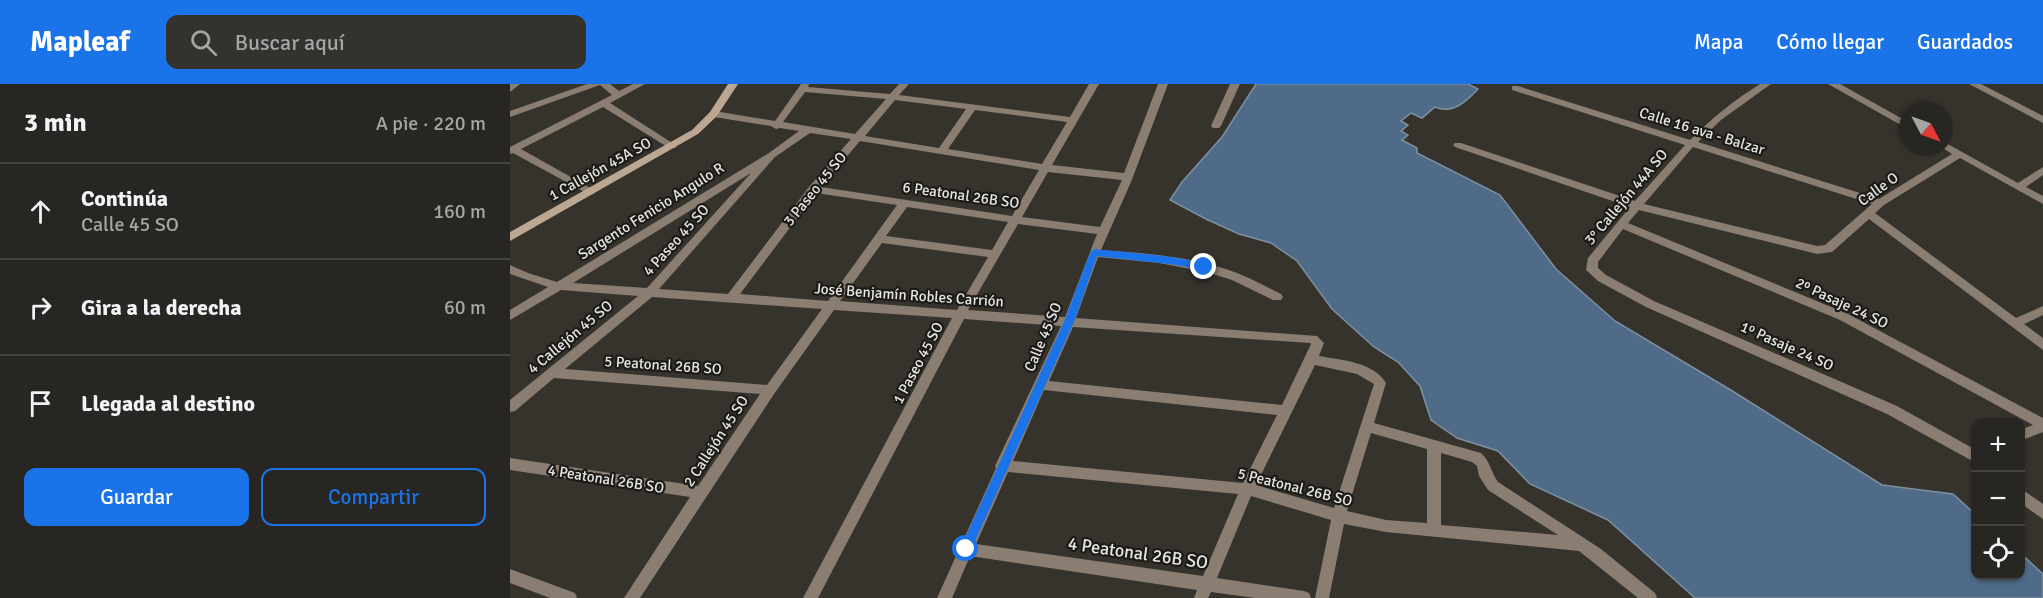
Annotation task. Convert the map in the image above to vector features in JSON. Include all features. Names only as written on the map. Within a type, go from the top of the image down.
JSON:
[{"type":"street","points":[[510,89],[515,84]]},
{"type":"street","points":[[510,114],[596,84]]},
{"type":"street","points":[[604,84],[619,95]]},
{"type":"street","points":[[512,150],[640,84]]},
{"type":"street","name":"1 Callejón 45A SO","points":[[510,237],[672,146],[703,126],[714,114],[733,84]]},
{"type":"street","name":"3 Paseo 45 SO","points":[[731,297],[813,189],[904,84]]},
{"type":"street","name":"1 Paseo 45 SO","points":[[810,598],[961,313],[1094,84]]},
{"type":"street","name":"Calle 45 SO","points":[[944,598],[1069,322],[1094,253],[1128,177],[1163,84]]},
{"type":"street","points":[[1216,126],[1235,84]]},
{"type":"street","name":"3° Callejón 44A SO","points":[[1592,261],[1635,205],[1692,143],[1732,107],[1766,84]]},
{"type":"street","points":[[1833,84],[1899,121]]},
{"type":"street","points":[[1974,84],[2043,120]]},
{"type":"street","points":[[776,126],[804,87],[1074,120]]},
{"type":"street","name":"Calle 16 ava - Balzar","points":[[1515,88],[1880,203]]},
{"type":"street","points":[[604,103],[672,146]]},
{"type":"street","points":[[942,151],[972,108]]},
{"type":"street","points":[[714,114],[776,126],[1045,168],[1128,177]]},
{"type":"street","name":"Sargento Fenicio Angulo R","points":[[510,316],[807,130]]},
{"type":"street","points":[[1458,145],[1635,205]]},
{"type":"street","points":[[512,150],[590,192]]},
{"type":"street","points":[[1953,150],[2043,201]]},
{"type":"street","name":"4 Paseo 45 SO","points":[[650,292],[772,154]]},
{"type":"street","name":"Calle O","points":[[1635,205],[1817,250],[1828,249],[1880,203],[1959,154]]},
{"type":"street","points":[[2019,187],[2043,170]]},
{"type":"street","name":"6 Peatonal 26B SO","points":[[813,189],[904,204],[1104,231]]},
{"type":"street","name":"2 Callejón 45 SO","points":[[631,598],[770,390],[904,204]]},
{"type":"street","points":[[1868,213],[2043,345]]},
{"type":"street","name":"2º Pasaje 24 SO","points":[[1621,225],[1844,317],[2043,425]]},
{"type":"street","points":[[878,239],[996,254]]},
{"type":"street","points":[[1094,253],[1204,267],[1239,278],[1276,297]]},
{"type":"street","name":"1º Pasaje 24 SO","points":[[1592,261],[1592,270],[1597,274],[1650,304],[1892,410],[1971,454]]},
{"type":"street","name":"José Benjamín Robles Carrión","points":[[510,269],[524,276],[558,286],[1310,337],[1318,343],[1312,359]]},
{"type":"street","name":"4 Callejón 45 SO","points":[[510,407],[650,292]]},
{"type":"street","points":[[2016,324],[2043,310]]},
{"type":"street","points":[[1202,598],[1247,489],[1312,359],[1366,371],[1378,377],[1380,383],[1339,516],[1322,598]]},
{"type":"street","name":"5 Peatonal 26B SO","points":[[554,373],[770,390]]},
{"type":"street","points":[[1041,385],[1286,411]]},
{"type":"street","points":[[2025,434],[2043,425]]},
{"type":"street","points":[[1368,427],[1476,457],[1483,463],[1486,476],[1493,486],[1556,525],[1650,598]]},
{"type":"street","points":[[1434,445],[1434,529]]},
{"type":"street","name":"4 Peatonal 26B SO","points":[[510,464],[701,493]]},
{"type":"street","name":"5 Peatonal 26B SO","points":[[1002,466],[1247,489],[1339,516],[1386,526],[1434,529],[1473,536],[1579,544]]},
{"type":"street","points":[[2025,498],[2043,513]]},
{"type":"street","name":"4 Peatonal 26B SO","points":[[966,549],[1303,598]]},
{"type":"street","points":[[514,582],[570,598]]},
{"type":"water","points":[[1256,84],[1468,84],[1478,89],[1459,106],[1447,109],[1435,107],[1422,118],[1411,113],[1401,121],[1408,125],[1401,131],[1408,135],[1402,140],[1417,148],[1417,153],[1500,195],[1556,269],[1615,321],[1882,485],[1953,494],[1971,510],[1971,580],[2025,580],[2025,558],[2043,574],[2043,598],[1695,598],[1608,520],[1530,484],[1498,451],[1457,438],[1431,420],[1420,386],[1398,362],[1374,347],[1332,309],[1297,261],[1271,243],[1239,234],[1170,200],[1182,182],[1222,137]]},
{"type":"route","points":[[966,549],[1069,322],[1094,253],[1204,267]]}]
